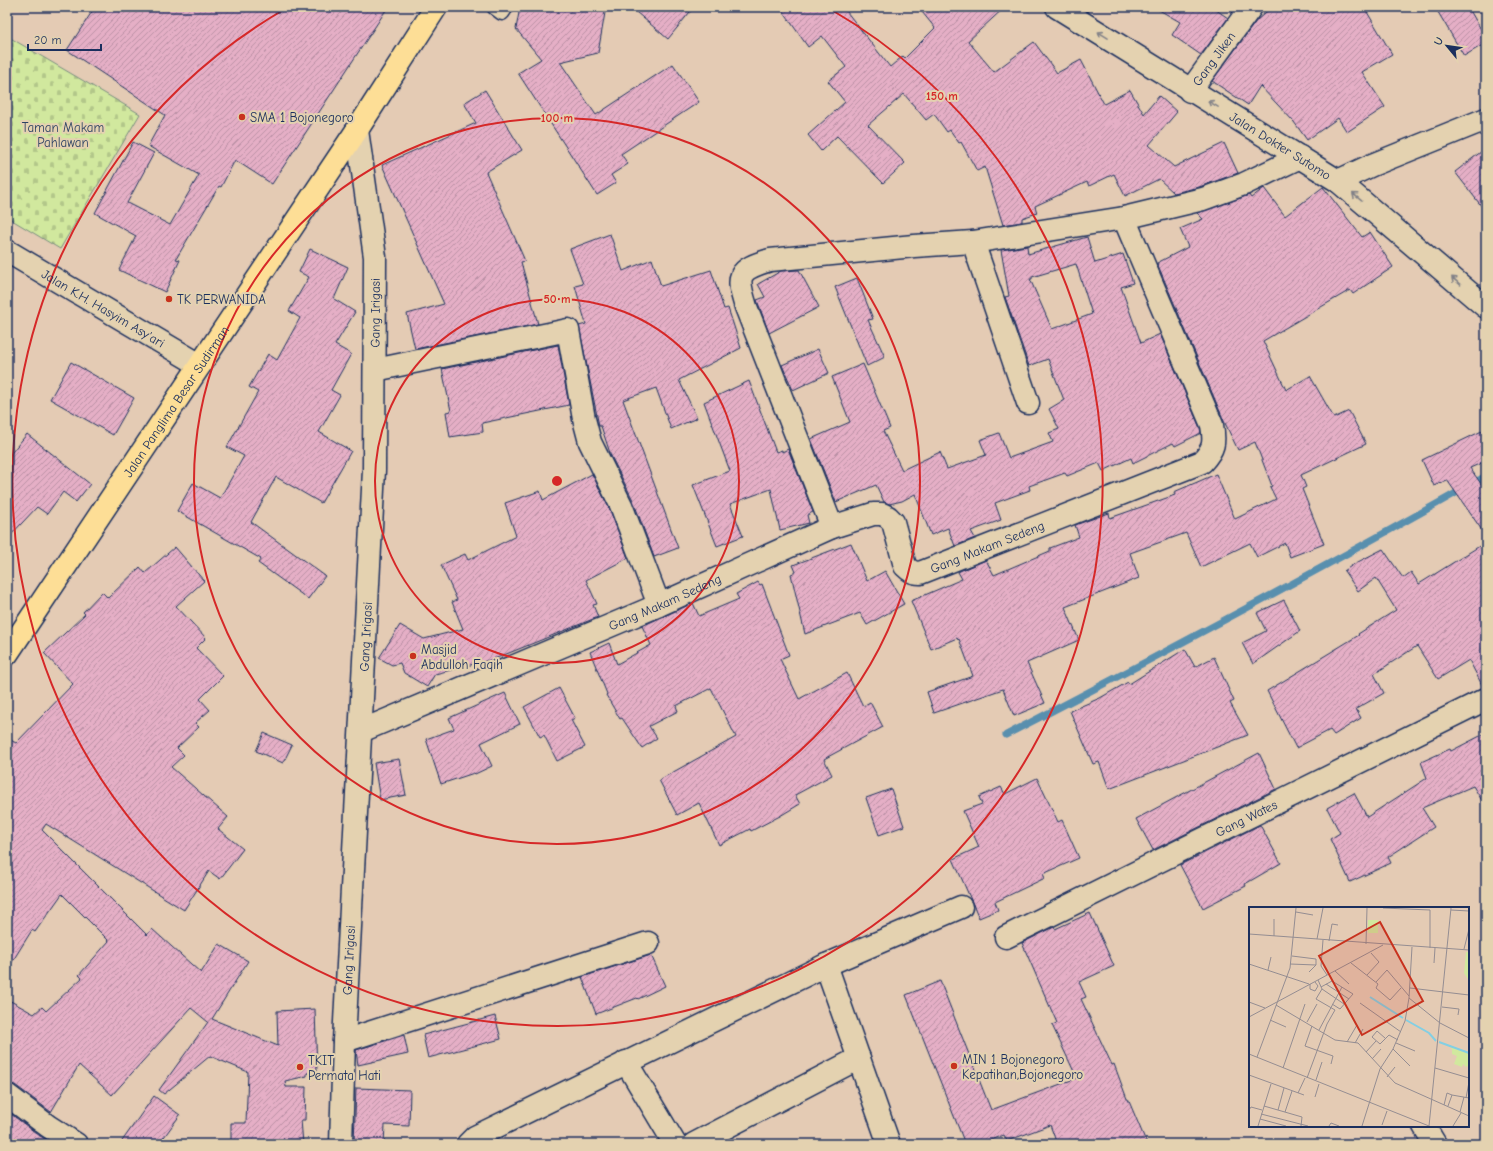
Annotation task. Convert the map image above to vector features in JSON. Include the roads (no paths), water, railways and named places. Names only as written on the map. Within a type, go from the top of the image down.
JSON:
[{"type":"main road","name":"Jalan Panglima Besar Sudirman","points":[[7,654],[357,130],[436,7]]},
{"type":"street","name":"Jalan Dokter Sutomo","points":[[1057,7],[1190,91],[1338,181],[1486,307]]},
{"type":"street","name":"Gang Jiken","points":[[1190,91],[1251,7]]},
{"type":"street","points":[[1338,181],[1372,165],[1486,119]]},
{"type":"street","name":"Gang Irigasi","points":[[341,1144],[344,1041],[374,470],[375,257],[357,130]]},
{"type":"street","points":[[832,527],[746,307],[742,293],[741,277],[745,270],[770,260],[914,246],[973,242],[1124,218],[1203,199],[1244,184],[1300,157]]},
{"type":"street","name":"Gang Makam Sedeng","points":[[361,731],[660,605],[832,527],[873,514],[882,514],[888,517],[893,522],[905,566],[914,573],[920,573],[1202,462],[1211,453],[1214,438],[1212,425],[1124,218]]},
{"type":"street","points":[[973,242],[1028,403]]},
{"type":"street","name":"Jalan K.H. Hasyim Asy'ari","points":[[7,251],[200,365]]},
{"type":"street","points":[[375,370],[568,330],[584,419],[590,442],[622,505],[660,605]]},
{"type":"street","name":"Gang Wates","points":[[1006,937],[1486,699]]},
{"type":"street","points":[[468,1144],[475,1137],[826,965],[961,907]]},
{"type":"street","points":[[344,1041],[648,943]]},
{"type":"street","points":[[826,965],[889,1144]]},
{"type":"street","points":[[694,1144],[859,1058]]},
{"type":"street","points":[[626,1062],[674,1144]]},
{"type":"street","points":[[7,1095],[48,1126],[76,1144]]},
{"type":"street","points":[[1425,1127],[1435,1144]]},
{"type":"lane","points":[[494,7],[502,13],[506,7]]},
{"type":"waterway","points":[[1006,735],[1248,608],[1486,476]]},
{"type":"place","name":"SMA 1 Bojonegoro","points":[[242,117]]},
{"type":"place","name":"TK PERWANIDA","points":[[169,299]]},
{"type":"place","name":"Masjid Abdulloh Faqih","points":[[413,656]]},
{"type":"place","name":"MIN 1 Bojonegoro Kepatihan,Bojonegoro","points":[[954,1066]]},
{"type":"place","name":"TKIT Permata Hati","points":[[300,1067]]},
{"type":"park label","name":"Taman Makam Pahlawan","points":[[63,134]]}]
